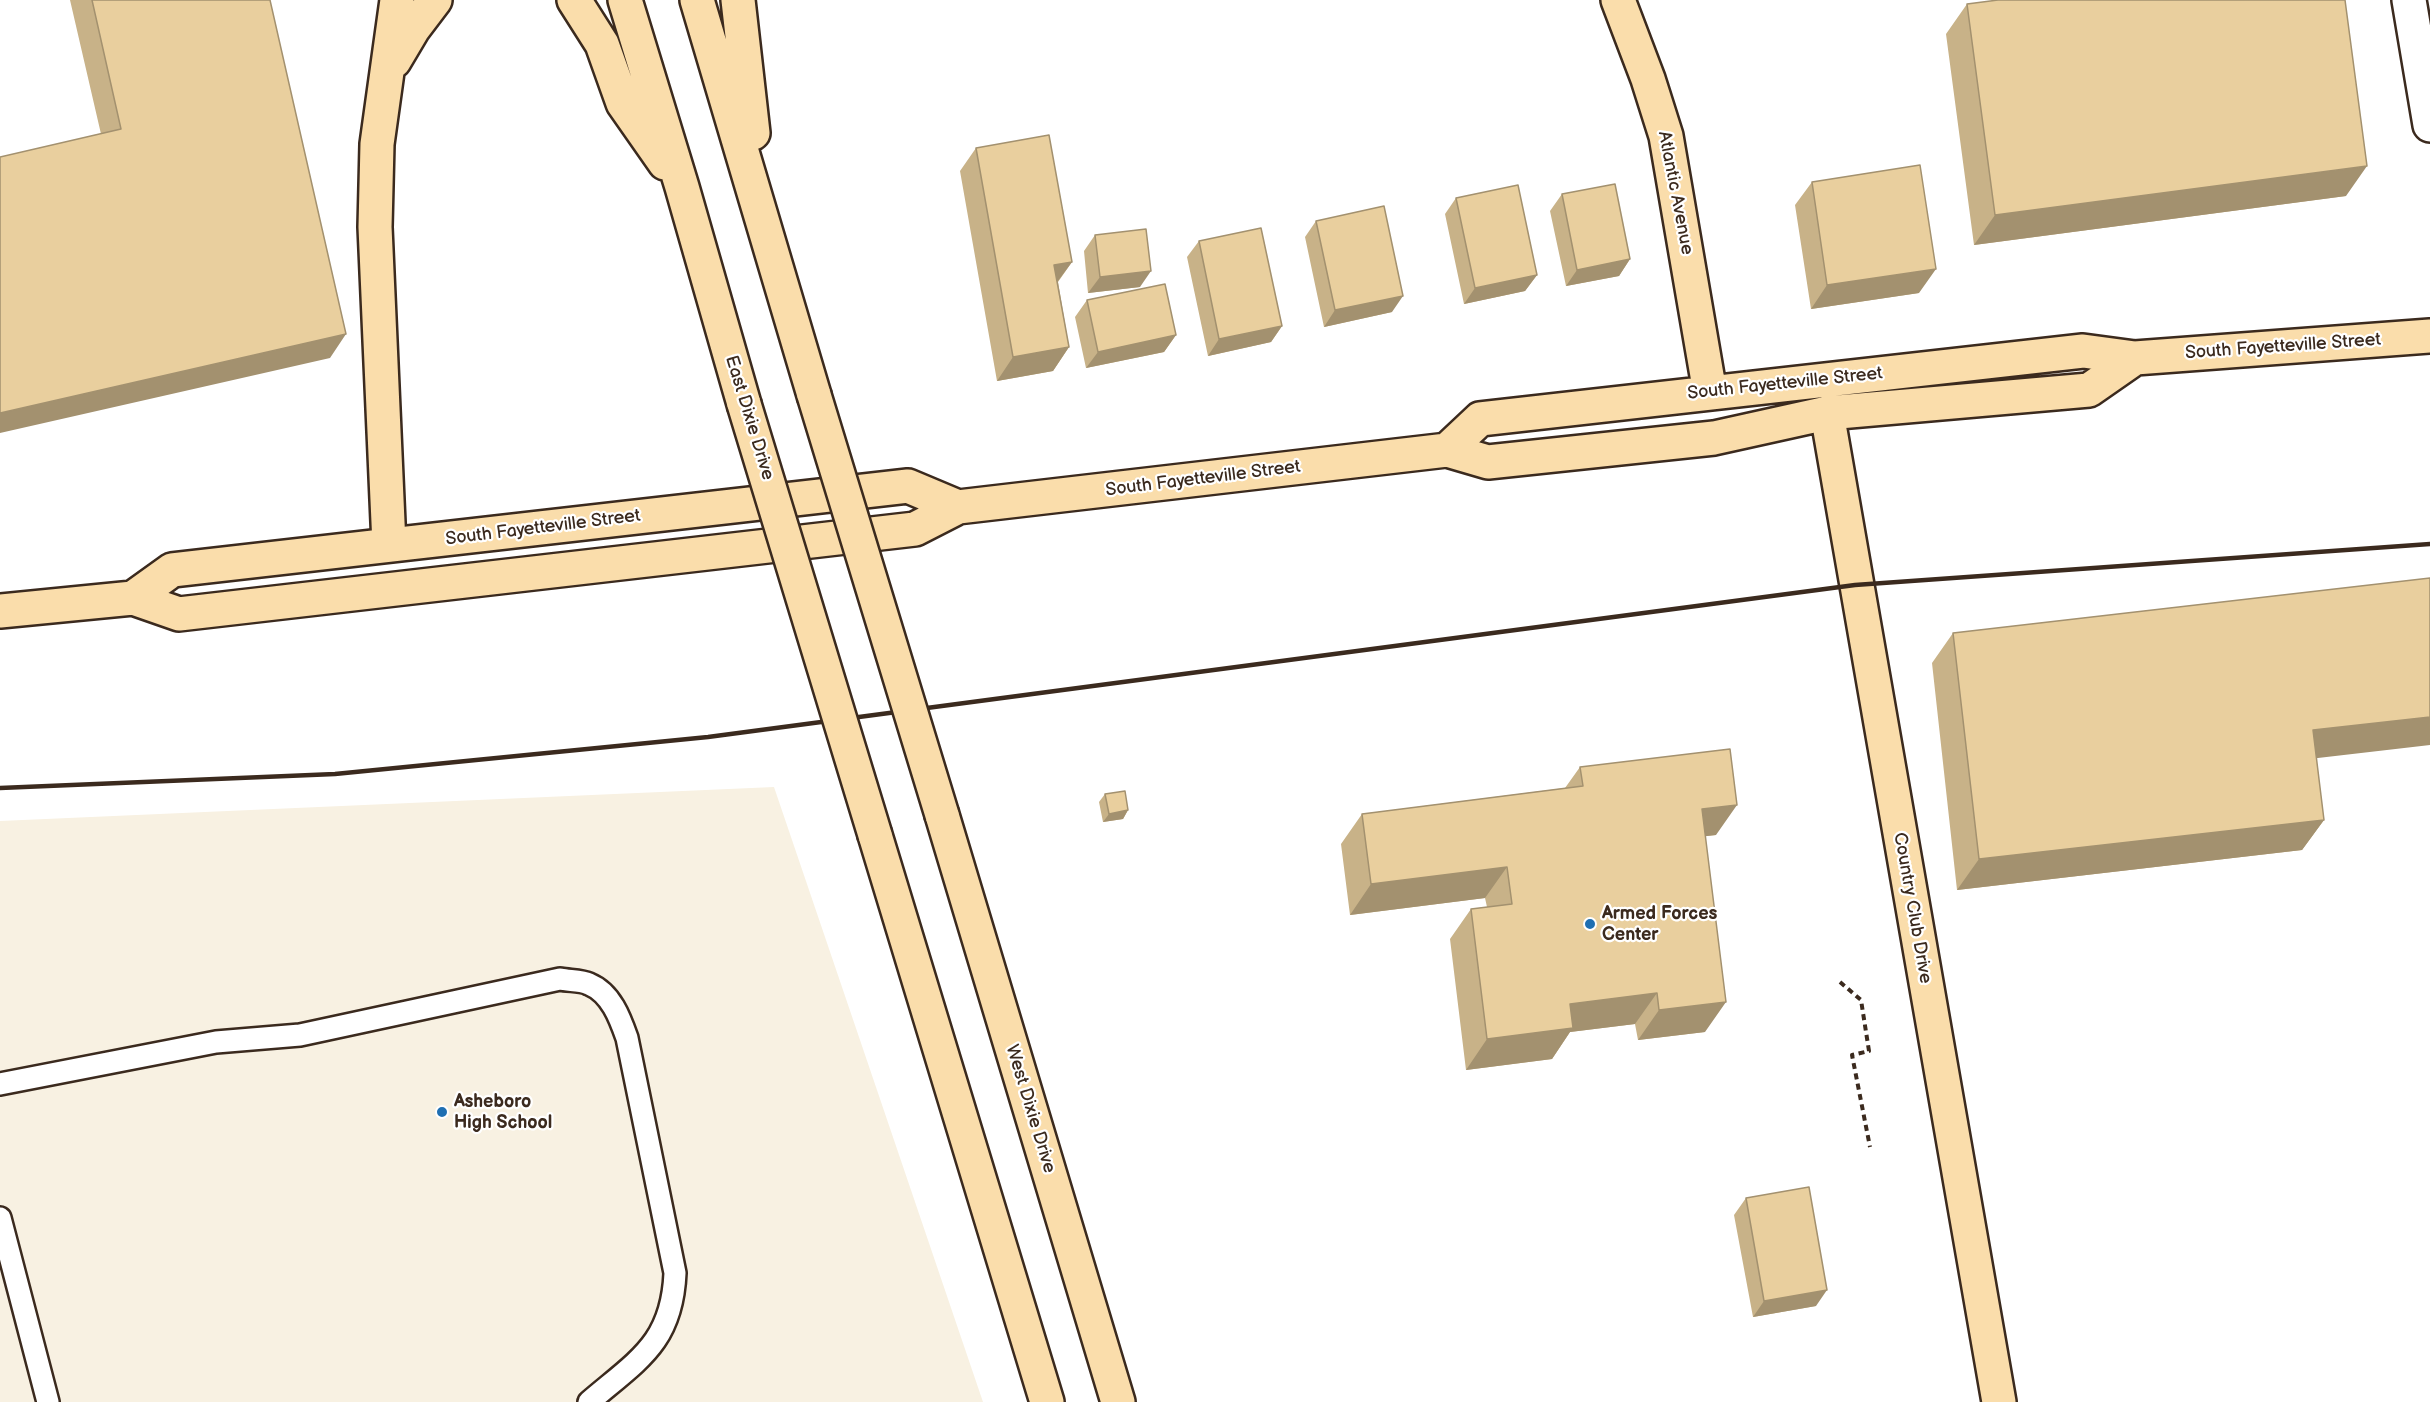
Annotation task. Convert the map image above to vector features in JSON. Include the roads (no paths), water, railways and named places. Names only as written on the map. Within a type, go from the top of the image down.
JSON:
[{"type":"main road","points":[[389,545],[375,227],[378,144],[397,0]]},
{"type":"main road","points":[[389,70],[413,29],[435,0]]},
{"type":"main road","points":[[574,0],[602,44],[623,104],[682,187]]},
{"type":"main road","name":"East Dixie Drive","points":[[625,0],[682,187],[744,404],[1047,1402]]},
{"type":"main road","points":[[697,0],[763,219]]},
{"type":"main road","points":[[738,0],[763,219]]},
{"type":"main road","name":"Atlantic Avenue","points":[[1618,0],[1648,79],[1666,136],[1710,393]]},
{"type":"main road","name":"West Dixie Drive","points":[[763,219],[1118,1402]]},
{"type":"main road","name":"South Fayetteville Street","points":[[1448,450],[1480,419],[2083,351],[2135,358],[2430,336]]},
{"type":"main road","name":"South Fayetteville Street","points":[[0,611],[133,598],[179,614],[915,529],[958,507],[1448,450],[1488,462],[1714,438],[1827,414],[2089,390],[2135,358]]},
{"type":"main road","name":"Country Club Drive","points":[[1827,414],[1999,1402]]},
{"type":"main road","name":"South Fayetteville Street","points":[[133,598],[172,570],[908,486],[958,507]]},
{"type":"street","points":[[2409,0],[2429,110]]},
{"type":"lane","points":[[0,1084],[216,1042],[300,1035],[541,983],[560,980],[588,983],[599,990],[618,1011],[627,1038],[675,1273],[674,1294],[669,1316],[660,1334],[650,1349],[589,1402]]},
{"type":"lane","points":[[0,1218],[48,1402]]},
{"type":"railway","points":[[0,788],[335,774],[708,737],[1855,585],[2430,544]]},
{"type":"place","name":"Armed Forces Center","points":[[1590,924]]},
{"type":"place","name":"Asheboro High School","points":[[442,1112]]}]
